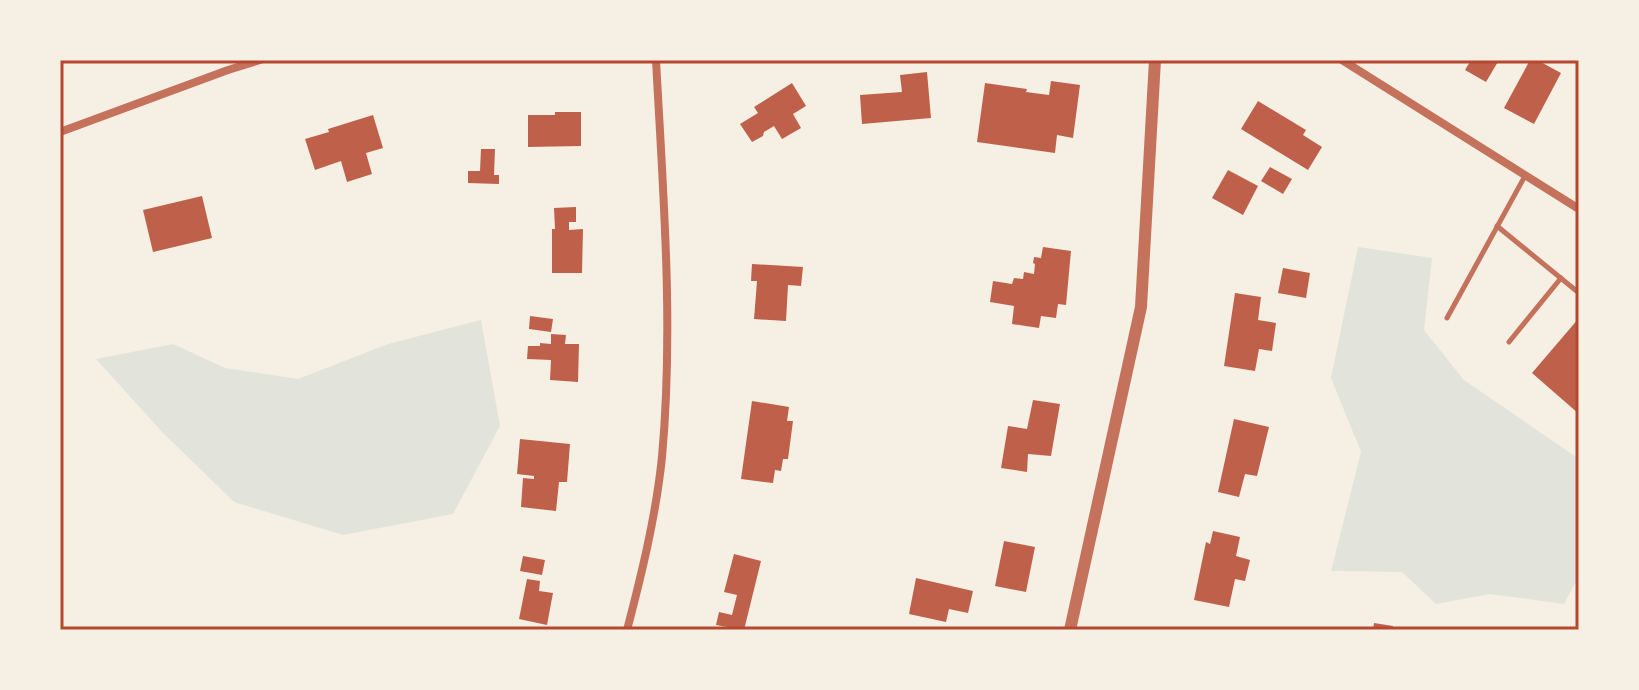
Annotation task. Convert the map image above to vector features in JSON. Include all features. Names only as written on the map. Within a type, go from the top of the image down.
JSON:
[{"type":"street","points":[[60,132],[260,60]]},
{"type":"street","points":[[627,630],[646,557],[662,459],[666,389],[667,275],[656,60]]},
{"type":"street","points":[[1070,630],[1141,307],[1155,60]]},
{"type":"street","points":[[1342,60],[1579,209]]},
{"type":"lane","points":[[1447,318],[1526,175]]},
{"type":"lane","points":[[1497,226],[1579,293]]},
{"type":"lane","points":[[1509,342],[1561,278]]},
{"type":"shaded area","points":[[1358,247],[1432,258],[1424,330],[1464,380],[1579,459],[1579,576],[1564,604],[1490,594],[1436,604],[1402,572],[1331,571],[1361,452],[1331,378]]},
{"type":"shaded area","points":[[481,320],[500,426],[453,514],[343,535],[234,502],[163,433],[96,359],[173,344],[225,368],[298,379],[388,344]]},
{"type":"building","points":[[1471,60],[1499,60],[1486,82],[1465,70]]},
{"type":"building","points":[[1530,60],[1537,60],[1561,73],[1534,124],[1504,108]]},
{"type":"building","points":[[927,72],[931,118],[862,124],[860,95],[902,92],[900,75]]},
{"type":"building","points":[[1051,81],[1080,85],[1073,138],[1057,135],[1055,153],[977,142],[985,83],[1049,95]]},
{"type":"building","points":[[792,83],[806,106],[793,114],[801,128],[782,139],[774,126],[752,142],[740,124],[758,113],[754,107]]},
{"type":"building","points":[[1258,101],[1306,130],[1303,135],[1322,147],[1308,170],[1241,129]]},
{"type":"building","points":[[555,112],[581,112],[581,146],[528,147],[528,115],[555,115]]},
{"type":"building","points":[[373,115],[383,148],[366,153],[372,174],[347,182],[341,161],[315,170],[305,139]]},
{"type":"building","points":[[481,149],[495,149],[494,175],[499,175],[499,184],[468,183],[468,171],[480,171]]},
{"type":"building","points":[[1270,167],[1292,179],[1283,194],[1261,181]]},
{"type":"building","points":[[1228,170],[1258,186],[1243,215],[1212,198]]},
{"type":"building","points":[[202,196],[212,238],[153,252],[143,210]]},
{"type":"building","points":[[576,207],[576,222],[569,222],[569,230],[583,229],[582,273],[552,273],[554,208]]},
{"type":"building","points":[[1043,247],[1071,251],[1066,305],[1058,304],[1056,318],[1041,316],[1039,328],[1012,324],[1014,306],[990,302],[993,281],[1012,284],[1014,278],[1023,279],[1024,272],[1034,274],[1034,257],[1041,258]]},
{"type":"building","points":[[752,264],[803,267],[801,286],[788,285],[786,321],[754,319],[757,281],[751,281]]},
{"type":"building","points":[[1283,268],[1310,273],[1306,298],[1278,293]]},
{"type":"building","points":[[1235,293],[1261,297],[1258,320],[1276,323],[1272,351],[1259,349],[1255,371],[1224,366]]},
{"type":"building","points":[[530,316],[553,319],[551,332],[529,329]]},
{"type":"building","points":[[1579,318],[1579,414],[1532,373]]},
{"type":"building","points":[[551,334],[566,335],[565,344],[579,344],[578,382],[550,380],[551,360],[527,359],[528,346],[551,344]]},
{"type":"building","points":[[1033,400],[1060,404],[1051,456],[1028,454],[1027,472],[1001,468],[1008,426],[1027,429]]},
{"type":"building","points":[[752,401],[789,407],[787,421],[793,421],[788,459],[783,459],[781,471],[775,470],[773,483],[741,479]]},
{"type":"building","points":[[1234,419],[1269,427],[1257,476],[1245,474],[1239,497],[1218,492]]},
{"type":"building","points":[[520,439],[570,444],[567,482],[559,482],[556,511],[521,507],[523,478],[534,479],[534,476],[517,474]]},
{"type":"building","points":[[1213,531],[1240,537],[1236,556],[1250,560],[1245,581],[1235,579],[1229,607],[1194,600],[1206,542],[1210,544]]},
{"type":"building","points":[[1004,541],[1035,547],[1026,592],[995,586]]},
{"type":"building","points":[[734,554],[761,561],[744,630],[716,625],[719,612],[732,615],[737,595],[724,592]]},
{"type":"building","points":[[523,556],[545,560],[542,575],[520,571]]},
{"type":"building","points":[[916,578],[973,591],[968,613],[949,609],[946,622],[909,614]]},
{"type":"building","points":[[527,579],[540,581],[539,591],[553,593],[547,625],[519,619]]},
{"type":"building","points":[[1374,623],[1393,626],[1393,630],[1373,630]]}]
